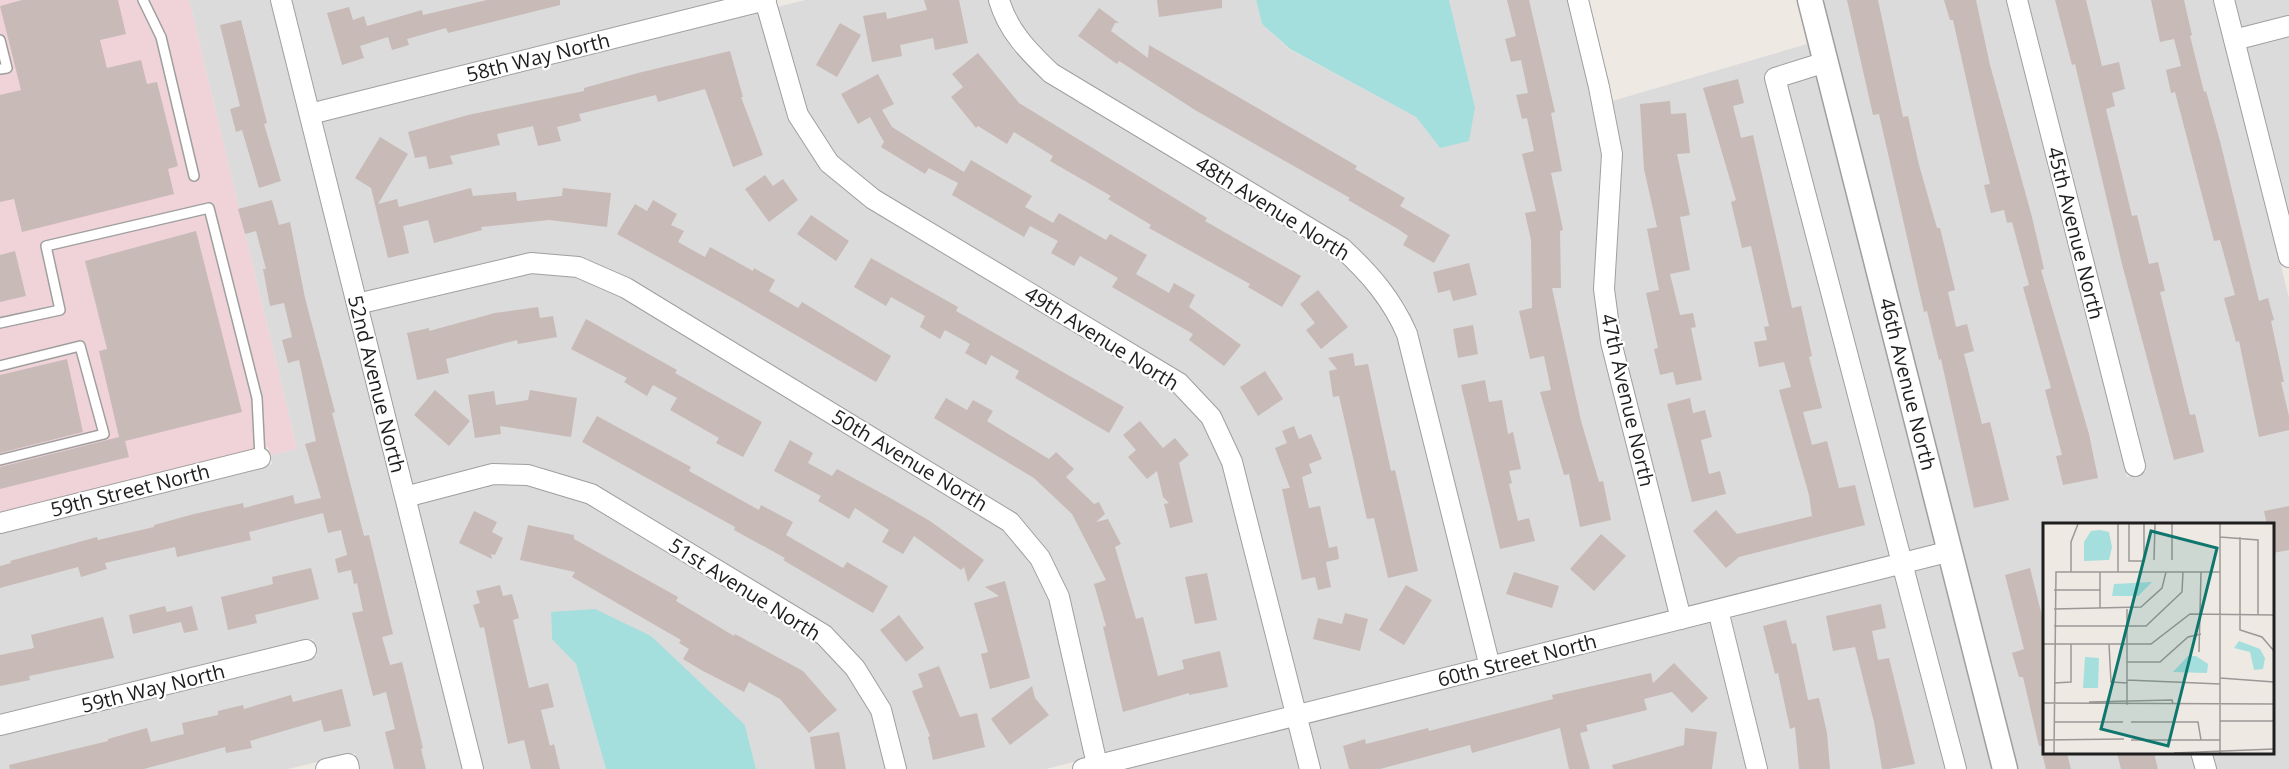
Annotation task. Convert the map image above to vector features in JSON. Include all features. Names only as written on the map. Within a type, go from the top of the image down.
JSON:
[{"type":"street","name":"52nd Avenue North","points":[[281,0],[473,769]]},
{"type":"street","name":"58th Way North","points":[[310,114],[766,0]]},
{"type":"street","name":"49th Avenue North","points":[[766,0],[798,115],[829,163],[873,200],[1179,383],[1211,417],[1232,462],[1310,769]]},
{"type":"street","name":"48th Avenue North","points":[[999,0],[1002,12],[1021,44],[1051,73],[1342,248],[1377,284],[1396,310],[1407,334],[1490,667]]},
{"type":"street","name":"47th Avenue North","points":[[1578,0],[1612,154],[1604,289],[1611,342],[1681,619]]},
{"type":"street","name":"46th Avenue North","points":[[1810,0],[2005,769]]},
{"type":"street","name":"45th Avenue North","points":[[2017,0],[2134,466]]},
{"type":"street","points":[[2224,0],[2289,257]]},
{"type":"street","points":[[2234,40],[2289,26]]},
{"type":"street","points":[[1826,62],[1775,78],[1956,769]]},
{"type":"street","name":"50th Avenue North","points":[[357,304],[531,263],[578,267],[626,288],[1010,522],[1040,558],[1059,597],[1092,768]]},
{"type":"street","name":"59th Street North","points":[[0,523],[260,458]]},
{"type":"street","name":"51st Avenue North","points":[[405,497],[493,474],[528,475],[591,494],[824,635],[855,668],[881,710],[896,769]]},
{"type":"street","name":"60th Street North","points":[[1092,768],[1951,551]]},
{"type":"street","points":[[1718,610],[1757,769]]},
{"type":"street","name":"59th Way North","points":[[0,725],[306,650]]},
{"type":"street","points":[[2201,754],[2206,769]]},
{"type":"street","points":[[326,769],[348,766]]},
{"type":"lane","points":[[143,0],[161,37],[194,176]]},
{"type":"lane","points":[[0,40],[7,68],[0,69]]},
{"type":"lane","points":[[0,324],[60,310],[46,246],[209,208],[257,398],[260,458]]},
{"type":"lane","points":[[0,366],[81,346],[104,434],[0,460]]},
{"type":"shaded area","points":[[0,0],[189,0],[297,449],[270,455],[268,447],[0,514]]},
{"type":"shaded area","points":[[189,0],[271,0],[463,769],[359,769],[355,753],[288,769],[0,769],[0,734],[317,656],[313,639],[0,716],[0,533],[272,464],[270,455],[297,449]]},
{"type":"shaded area","points":[[292,0],[730,0],[317,103]]},
{"type":"shaded area","points":[[805,0],[989,0],[994,17],[1013,50],[1044,79],[1335,255],[1363,281],[1387,314],[1398,338],[1478,661],[1304,704],[1242,459],[1220,413],[1185,375],[879,192],[837,157],[807,111],[777,7]]},
{"type":"shaded area","points":[[1009,0],[1256,0],[1262,24],[1289,49],[1416,117],[1440,148],[1475,107],[1449,0],[1568,0],[1590,89],[1601,155],[1594,289],[1601,343],[1669,613],[1498,656],[1417,332],[1405,304],[1379,270],[1348,240],[1058,66],[1029,39]]},
{"type":"shaded area","points":[[1797,0],[1799,0],[1814,56],[1772,69],[1765,80],[1890,558],[1689,608],[1621,340],[1615,288],[1622,154],[1612,101],[1807,44]]},
{"type":"shaded area","points":[[1820,0],[2006,0],[2127,477],[2146,472],[2027,0],[2214,0],[2289,298],[2289,769],[2216,769],[2212,754],[2274,754],[2274,523],[2043,523],[2043,754],[2191,754],[2195,769],[2016,769]]},
{"type":"shaded area","points":[[2234,0],[2289,0],[2289,17],[2242,29]]},
{"type":"shaded area","points":[[758,11],[788,118],[822,170],[867,207],[1172,390],[1202,422],[1222,465],[1284,709],[1105,754],[1068,593],[1049,553],[1018,516],[632,281],[589,262],[589,259],[574,256],[365,293],[322,120]]},
{"type":"shaded area","points":[[2289,36],[2289,216],[2246,46]]},
{"type":"shaded area","points":[[1818,73],[1939,545],[1909,553],[1787,83]]},
{"type":"shaded area","points":[[531,272],[575,276],[621,296],[1003,528],[1032,563],[1049,600],[1085,759],[1046,769],[907,769],[890,705],[863,663],[830,628],[539,466],[523,464],[413,486],[369,310]]},
{"type":"shaded area","points":[[494,483],[526,484],[586,502],[817,642],[846,673],[871,714],[886,769],[756,769],[745,725],[551,612],[552,638],[576,664],[606,769],[483,769],[417,503]]},
{"type":"shaded area","points":[[1944,563],[1995,769],[1966,769],[1914,570]]},
{"type":"shaded area","points":[[1894,575],[1945,769],[1767,769],[1729,616]]},
{"type":"shaded area","points":[[1710,621],[1746,769],[1320,769],[1308,722]]},
{"type":"shaded area","points":[[1289,727],[1299,769],[1120,769]]},
{"type":"water","points":[[1256,0],[1449,0],[1475,107],[1469,141],[1440,148],[1416,117],[1290,49],[1262,24]]},
{"type":"water","points":[[595,609],[651,636],[745,725],[756,769],[606,769],[576,664],[552,639],[551,612]]},
{"type":"building","points":[[22,0],[118,0],[126,34],[100,40],[107,68],[141,60],[147,84],[157,82],[178,166],[168,169],[174,194],[22,232],[14,199],[0,202],[0,95],[21,90],[0,6]]},
{"type":"building","points":[[487,0],[560,0],[560,5],[448,33],[446,28],[407,39],[409,45],[392,50],[388,37],[360,46],[364,58],[342,65],[327,13],[349,7],[353,20],[364,16],[367,26],[422,10],[423,15]]},
{"type":"building","points":[[924,0],[959,0],[968,43],[935,50],[933,38],[900,45],[902,56],[872,62],[863,16],[886,12],[887,19],[927,10]]},
{"type":"building","points":[[1157,0],[1222,0],[1222,8],[1159,17]]},
{"type":"building","points":[[1507,0],[1529,0],[1555,112],[1551,113],[1562,171],[1551,173],[1563,230],[1560,231],[1561,288],[1552,288],[1581,421],[1599,482],[1603,481],[1611,520],[1580,527],[1569,474],[1564,475],[1540,392],[1551,390],[1544,356],[1530,359],[1519,311],[1532,308],[1531,240],[1525,213],[1536,211],[1522,154],[1534,151],[1527,118],[1522,119],[1516,95],[1528,93],[1521,60],[1511,62],[1505,39],[1516,36]]},
{"type":"building","points":[[1847,0],[1878,0],[1903,117],[1908,116],[1919,165],[1937,228],[1940,228],[1955,290],[1948,292],[1956,327],[1967,324],[1974,351],[1964,354],[1982,424],[1990,422],[2009,500],[1974,508],[1941,359],[1939,360],[1927,311],[1924,312],[1879,114],[1873,115]]},
{"type":"building","points":[[1944,0],[1976,0],[1990,65],[2032,217],[2044,269],[2041,270],[2089,434],[2098,478],[2063,485],[2056,456],[2062,455],[2045,390],[2051,388],[2023,287],[2029,285],[2012,222],[2007,223],[2004,210],[1991,213],[1984,185],[1990,184],[1953,20],[1950,20]]},
{"type":"building","points":[[2055,0],[2086,0],[2102,66],[2119,62],[2125,89],[2112,93],[2115,106],[2106,109],[2132,216],[2137,215],[2149,264],[2158,262],[2165,291],[2160,292],[2190,415],[2195,414],[2204,452],[2174,460],[2122,264],[2075,64],[2072,65]]},
{"type":"building","points":[[2151,0],[2184,0],[2192,35],[2190,36],[2204,92],[2206,91],[2220,141],[2259,301],[2268,298],[2274,320],[2271,321],[2284,382],[2281,382],[2289,416],[2289,430],[2259,437],[2239,341],[2236,342],[2224,298],[2235,295],[2220,240],[2214,241],[2175,92],[2171,93],[2166,70],[2181,66],[2174,39],[2160,42]]},
{"type":"building","points":[[1099,8],[1119,23],[1115,23],[1111,31],[1148,58],[1149,45],[1357,166],[1355,169],[1405,198],[1400,206],[1450,235],[1434,263],[1403,245],[1408,236],[1348,200],[1350,198],[1195,110],[1119,61],[1117,64],[1078,36]]},
{"type":"building","points":[[241,20],[267,123],[264,124],[281,181],[259,188],[242,130],[236,132],[230,109],[240,106],[220,25]]},
{"type":"building","points":[[840,23],[861,35],[837,77],[816,65]]},
{"type":"building","points":[[730,51],[743,97],[741,97],[763,155],[733,167],[705,89],[658,102],[656,95],[579,114],[581,121],[557,127],[561,141],[538,146],[533,126],[497,134],[500,145],[450,156],[453,164],[429,169],[426,156],[415,158],[408,132],[468,115],[584,91],[584,88],[638,73]]},
{"type":"building","points":[[978,53],[1019,103],[1207,218],[1205,221],[1301,276],[1282,307],[1248,287],[1250,284],[1149,228],[1151,225],[1108,199],[1111,196],[1050,161],[1053,156],[1014,132],[1007,144],[978,126],[976,128],[951,97],[963,87],[952,74]]},
{"type":"building","points":[[878,74],[894,104],[882,110],[892,127],[964,172],[971,160],[1032,196],[1025,207],[1053,223],[1059,213],[1106,240],[1110,234],[1147,255],[1136,274],[1169,293],[1174,283],[1195,295],[1189,307],[1241,345],[1224,366],[1189,340],[1193,334],[1112,287],[1118,278],[1080,256],[1074,266],[1051,253],[1058,241],[1030,226],[1024,237],[952,195],[958,183],[929,168],[925,174],[881,147],[884,142],[870,117],[858,124],[841,94]]},
{"type":"building","points":[[1738,79],[1744,103],[1733,106],[1741,138],[1753,135],[1792,308],[1801,306],[1812,356],[1809,357],[1822,408],[1803,412],[1812,445],[1827,441],[1839,488],[1855,485],[1865,525],[1739,557],[1726,568],[1693,531],[1716,510],[1737,534],[1812,516],[1809,495],[1779,390],[1791,387],[1784,362],[1759,367],[1754,342],[1767,340],[1764,327],[1769,326],[1751,246],[1742,248],[1731,202],[1736,200],[1703,88]]},
{"type":"building","points":[[1670,101],[1671,114],[1686,113],[1690,153],[1677,154],[1690,215],[1680,217],[1690,270],[1670,274],[1680,315],[1693,313],[1696,327],[1691,328],[1702,380],[1676,385],[1673,372],[1660,375],[1654,349],[1658,348],[1646,293],[1659,290],[1647,229],[1657,227],[1644,169],[1640,104]]},
{"type":"building","points":[[380,137],[408,154],[378,204],[397,199],[399,207],[471,188],[473,196],[516,192],[517,201],[562,196],[563,188],[611,193],[607,227],[549,220],[481,227],[482,230],[434,243],[428,220],[403,226],[409,253],[388,258],[371,188],[355,178]]},
{"type":"building","points":[[765,175],[773,186],[783,179],[798,200],[769,222],[745,189]]},
{"type":"building","points":[[272,200],[279,225],[290,222],[305,298],[335,412],[332,413],[364,536],[369,535],[393,634],[382,637],[390,665],[402,662],[426,769],[394,769],[385,732],[395,729],[386,692],[373,696],[352,613],[363,611],[357,583],[354,584],[351,570],[338,573],[335,559],[347,555],[341,530],[328,533],[323,513],[249,532],[251,540],[177,557],[175,547],[105,563],[107,569],[81,577],[78,567],[0,588],[0,566],[11,563],[10,561],[97,537],[98,540],[154,527],[154,525],[194,514],[243,503],[244,508],[293,495],[295,504],[321,498],[305,444],[316,441],[299,360],[288,363],[282,340],[292,337],[284,303],[270,306],[263,269],[266,269],[256,231],[245,234],[238,209]]},
{"type":"building","points":[[653,200],[677,214],[671,225],[684,231],[678,242],[705,257],[710,247],[753,271],[754,268],[775,280],[769,291],[798,308],[802,302],[891,356],[876,382],[617,234],[635,204],[647,211]]},
{"type":"building","points":[[811,215],[849,241],[836,261],[797,234]]},
{"type":"building","points":[[196,231],[242,412],[125,441],[129,457],[0,489],[0,467],[119,437],[99,351],[107,349],[85,261]]},
{"type":"building","points":[[15,251],[26,296],[0,302],[0,255]]},
{"type":"building","points":[[871,258],[958,307],[956,311],[1124,407],[1109,433],[1015,378],[1019,371],[991,355],[986,365],[965,353],[970,344],[945,330],[940,339],[920,327],[925,316],[891,297],[886,306],[854,287]]},
{"type":"building","points":[[1469,263],[1477,295],[1453,301],[1450,290],[1438,293],[1433,272]]},
{"type":"building","points":[[1318,290],[1348,327],[1321,349],[1306,330],[1315,323],[1300,304]]},
{"type":"building","points":[[538,307],[540,318],[553,316],[557,337],[518,344],[517,340],[446,359],[449,373],[417,380],[407,333],[429,328],[429,331],[495,313]]},
{"type":"building","points":[[586,319],[677,370],[675,373],[762,422],[743,457],[716,443],[719,438],[670,410],[677,398],[653,385],[647,396],[624,382],[627,378],[571,349]]},
{"type":"building","points":[[1473,325],[1478,354],[1458,358],[1453,329]]},
{"type":"building","points":[[1353,353],[1355,366],[1368,364],[1391,471],[1395,470],[1418,571],[1388,578],[1374,518],[1367,519],[1339,396],[1333,397],[1329,371],[1337,369],[1328,358]]},
{"type":"building","points":[[67,359],[83,432],[0,453],[0,375]]},
{"type":"building","points":[[1265,371],[1283,399],[1258,416],[1240,387]]},
{"type":"building","points":[[1485,380],[1489,402],[1502,400],[1508,434],[1513,432],[1521,469],[1509,471],[1512,483],[1509,484],[1518,521],[1529,518],[1535,541],[1500,549],[1461,385]]},
{"type":"building","points":[[435,390],[470,421],[449,446],[414,415]]},
{"type":"building","points":[[530,390],[577,398],[571,437],[500,426],[501,434],[475,438],[468,395],[494,391],[496,405],[528,400]]},
{"type":"building","points":[[946,398],[967,410],[973,400],[993,411],[987,421],[1049,459],[1056,452],[1074,469],[1066,477],[1094,504],[1099,502],[1105,514],[1096,522],[1108,519],[1121,544],[1115,547],[1136,619],[1143,617],[1158,676],[1184,669],[1182,660],[1220,651],[1228,687],[1189,695],[1189,693],[1123,712],[1103,627],[1106,626],[1094,584],[1106,580],[1072,514],[1034,478],[934,418]]},
{"type":"building","points":[[1690,398],[1693,413],[1705,410],[1712,437],[1701,440],[1709,474],[1720,471],[1726,494],[1692,502],[1667,404]]},
{"type":"building","points":[[597,416],[691,467],[689,471],[759,510],[761,505],[793,522],[786,535],[843,568],[847,562],[888,586],[873,613],[783,560],[785,558],[734,530],[735,527],[582,442]]},
{"type":"building","points":[[1140,421],[1163,448],[1175,438],[1189,455],[1179,463],[1193,522],[1170,528],[1164,504],[1169,503],[1163,497],[1157,471],[1147,479],[1128,457],[1136,450],[1123,435]]},
{"type":"building","points":[[1294,426],[1299,439],[1311,434],[1322,459],[1309,464],[1312,473],[1302,477],[1309,508],[1320,506],[1329,548],[1337,546],[1339,559],[1326,562],[1331,587],[1318,590],[1315,577],[1302,580],[1282,489],[1290,488],[1275,448],[1287,443],[1282,431]]},
{"type":"building","points":[[790,440],[813,453],[808,463],[832,476],[837,469],[892,499],[930,521],[984,560],[968,582],[964,567],[961,570],[914,536],[903,554],[882,542],[889,530],[855,508],[849,519],[818,501],[821,496],[774,471]]},
{"type":"building","points":[[2289,506],[2289,550],[2274,553],[2274,523],[2267,523],[2264,511]]},
{"type":"building","points":[[474,511],[497,522],[492,532],[503,538],[495,555],[491,554],[492,559],[459,543]]},
{"type":"building","points":[[528,525],[574,535],[574,539],[678,597],[676,601],[734,636],[735,634],[803,671],[837,710],[809,733],[780,699],[749,682],[744,692],[703,671],[683,659],[689,649],[679,643],[681,640],[572,577],[575,572],[520,560]]},
{"type":"building","points":[[1601,534],[1626,556],[1594,591],[1570,569]]},
{"type":"building","points":[[311,568],[319,599],[255,615],[257,623],[228,630],[221,597],[273,584],[272,577]]},
{"type":"building","points":[[2030,568],[2043,620],[2043,746],[2039,746],[2023,677],[2019,677],[2012,653],[2024,649],[2005,575]]},
{"type":"building","points":[[1514,572],[1559,586],[1552,608],[1506,594]]},
{"type":"building","points":[[1207,573],[1217,620],[1195,624],[1185,577]]},
{"type":"building","points":[[1005,581],[1030,678],[990,689],[981,654],[988,652],[974,603],[999,596],[985,587]]},
{"type":"building","points":[[500,585],[503,596],[512,594],[519,618],[513,620],[529,688],[548,683],[554,707],[541,710],[550,746],[554,744],[560,769],[531,769],[524,740],[508,744],[484,627],[480,628],[473,605],[480,603],[476,591]]},
{"type":"building","points":[[1406,585],[1432,600],[1404,645],[1379,630]]},
{"type":"building","points":[[1881,604],[1886,628],[1872,631],[1878,660],[1889,658],[1915,764],[1889,769],[1882,769],[1874,722],[1855,647],[1833,651],[1826,616]]},
{"type":"building","points":[[165,606],[167,612],[192,606],[198,630],[184,633],[181,622],[133,634],[129,615]]},
{"type":"building","points":[[1345,613],[1368,619],[1360,651],[1313,639],[1318,618],[1342,624]]},
{"type":"building","points":[[899,615],[924,648],[906,662],[880,630]]},
{"type":"building","points":[[103,617],[114,658],[29,676],[30,680],[0,686],[0,655],[34,648],[31,635]]},
{"type":"building","points":[[1786,620],[1792,644],[1796,643],[1808,700],[1819,698],[1827,733],[1830,769],[1799,769],[1795,727],[1790,729],[1778,673],[1775,674],[1763,626]]},
{"type":"building","points":[[1674,663],[1708,698],[1692,713],[1672,692],[1644,699],[1647,710],[1586,725],[1588,731],[1580,733],[1590,769],[1569,769],[1560,728],[1472,753],[1470,745],[1380,769],[1349,769],[1343,746],[1365,739],[1366,744],[1428,728],[1429,731],[1553,699],[1552,695],[1651,673],[1653,683]]},
{"type":"building","points":[[939,666],[960,717],[977,713],[985,747],[933,760],[928,737],[930,736],[912,691],[923,687],[918,674]]},
{"type":"building","points":[[1032,686],[1035,698],[1049,715],[1010,745],[991,719]]},
{"type":"building","points":[[342,689],[351,726],[324,732],[321,720],[250,741],[252,748],[226,753],[225,747],[144,769],[10,769],[9,765],[108,741],[108,739],[147,728],[151,742],[184,734],[182,723],[218,715],[218,711],[243,705],[244,709],[291,695],[293,702]]},
{"type":"building","points":[[1685,728],[1717,732],[1712,769],[1613,769],[1612,765],[1684,745]]},
{"type":"building","points":[[839,732],[846,769],[815,769],[810,737]]},
{"type":"building","points":[[2042,753],[2067,754],[2071,769],[2046,769]]},
{"type":"building","points":[[2117,754],[2154,754],[2158,769],[2121,769]]}]
